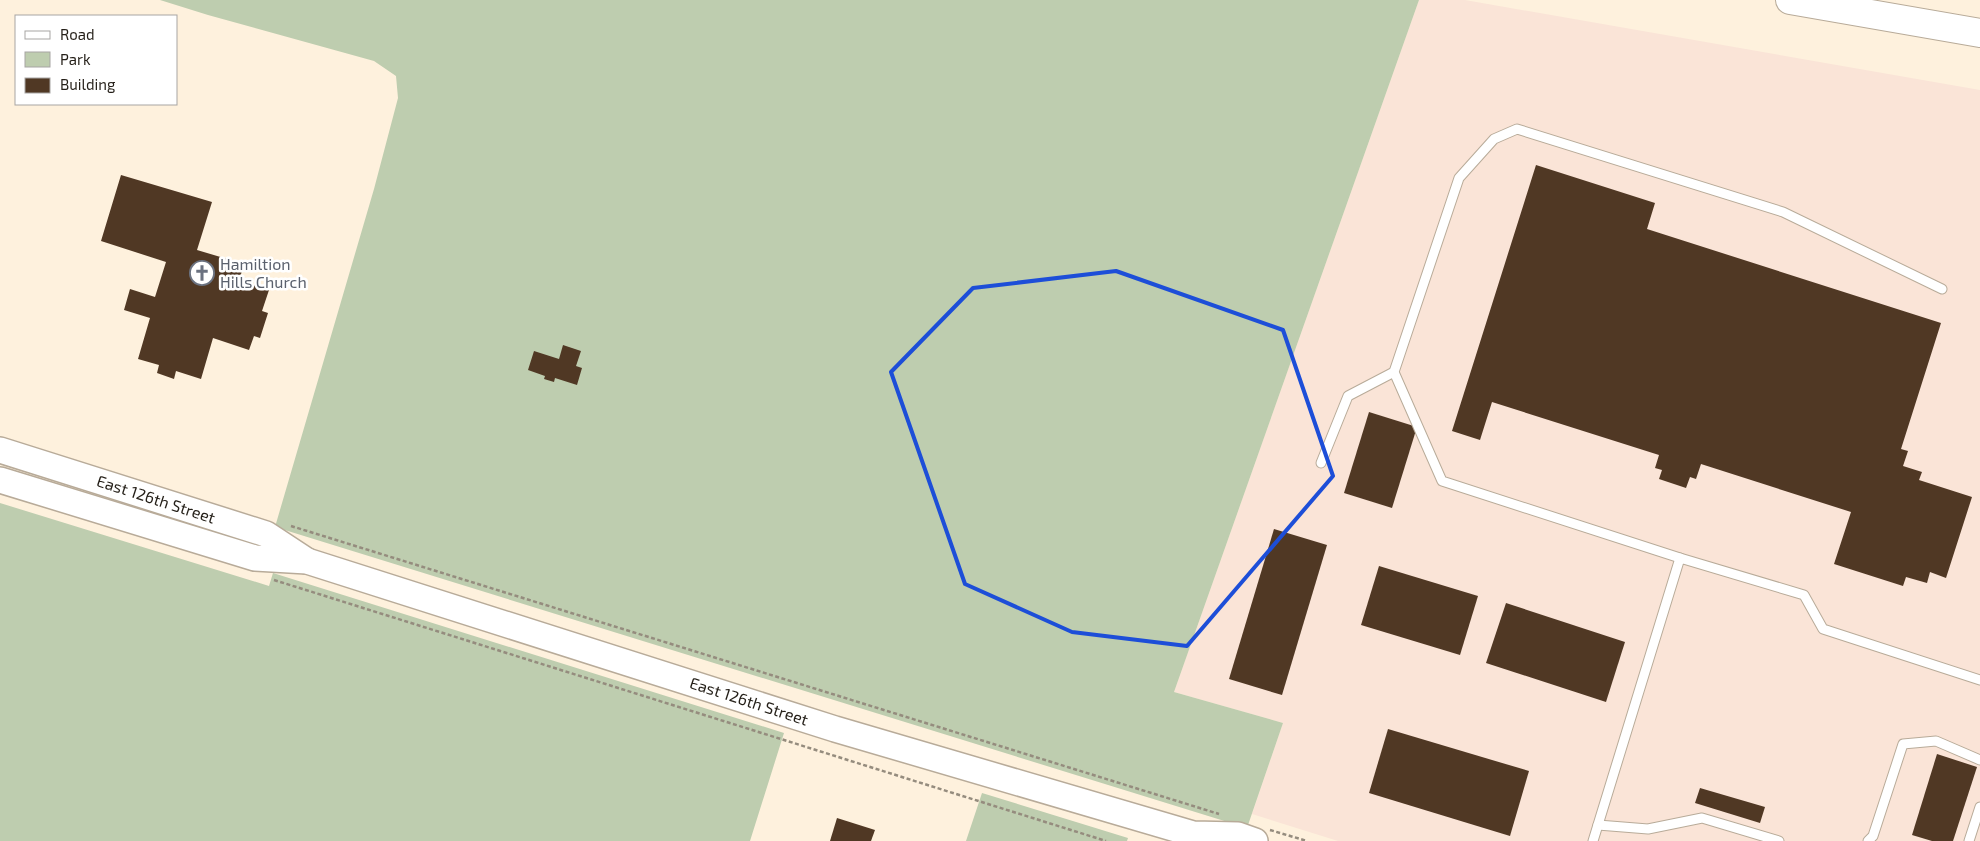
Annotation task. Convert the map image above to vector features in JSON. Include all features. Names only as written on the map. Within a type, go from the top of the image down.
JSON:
[{"type":"highway","points":[[1790,0],[1980,33]]},
{"type":"main road","name":"East 126th Street","points":[[0,450],[266,534],[306,561]]},
{"type":"main road","name":"East 126th Street","points":[[0,480],[255,558],[306,561],[721,691],[835,729],[1198,838],[1262,835]]},
{"type":"lane","points":[[1942,290],[1783,212],[1517,129],[1494,139],[1459,178],[1394,372],[1442,481],[1680,558],[1804,595],[1823,629],[1980,678]]},
{"type":"lane","points":[[1321,463],[1348,396],[1394,372]]},
{"type":"lane","points":[[1593,841],[1680,558]]},
{"type":"lane","points":[[1868,841],[1873,836],[1903,744],[1936,741],[1980,760]]},
{"type":"lane","points":[[1969,841],[1980,807]]},
{"type":"lane","points":[[1598,825],[1648,829],[1702,818],[1779,841]]},
{"type":"path","points":[[289,525],[1221,814]]},
{"type":"path","points":[[268,578],[1106,841]]},
{"type":"path","points":[[1262,835],[1307,841]]},
{"type":"highlighted area","points":[[1116,271],[1283,330],[1333,476],[1187,646],[1072,632],[965,584],[891,372],[973,288]]},
{"type":"shaded area","points":[[1419,0],[1465,0],[1980,90],[1980,841],[1338,841],[1252,814],[1283,723],[1174,692]]},
{"type":"green space","points":[[160,0],[1419,0],[1174,692],[1283,723],[1247,828],[275,527],[374,189],[398,98],[396,76],[374,61]]},
{"type":"green space","points":[[0,503],[269,586],[273,573],[784,733],[750,841],[0,841]]},
{"type":"green space","points":[[982,793],[1128,838],[1127,841],[966,841]]},
{"type":"building","points":[[1536,165],[1655,203],[1647,229],[1941,323],[1901,449],[1908,451],[1903,466],[1922,472],[1919,480],[1972,497],[1946,578],[1930,572],[1927,583],[1906,577],[1903,586],[1834,564],[1851,512],[1701,464],[1696,479],[1690,477],[1686,488],[1659,479],[1662,470],[1655,468],[1659,455],[1492,402],[1480,440],[1452,431]]},
{"type":"building","name":"Hamiltion Hills Church","points":[[121,175],[212,202],[197,250],[244,264],[239,281],[269,290],[262,311],[268,313],[260,338],[254,336],[249,350],[213,338],[201,379],[176,371],[174,379],[157,373],[159,365],[138,359],[150,318],[124,310],[130,289],[155,297],[166,262],[101,241]]},
{"type":"building","points":[[563,345],[581,351],[576,366],[582,368],[577,385],[555,378],[554,382],[544,379],[545,376],[528,370],[534,351],[559,359]]},
{"type":"building","points":[[1369,412],[1417,427],[1392,508],[1344,493]]},
{"type":"building","points":[[1274,529],[1327,545],[1282,695],[1229,679]]},
{"type":"building","points":[[1379,566],[1478,596],[1460,655],[1361,625]]},
{"type":"building","points":[[1506,603],[1625,642],[1606,702],[1486,663]]},
{"type":"building","points":[[1388,729],[1529,771],[1510,836],[1369,793]]},
{"type":"building","points":[[1937,754],[1977,767],[1953,841],[1932,841],[1912,835]]},
{"type":"building","points":[[1700,788],[1765,807],[1760,823],[1695,803]]},
{"type":"building","points":[[837,818],[875,830],[871,841],[830,841]]},
{"type":"place","name":"Hamiltion Hills Church","points":[[202,273]]}]
